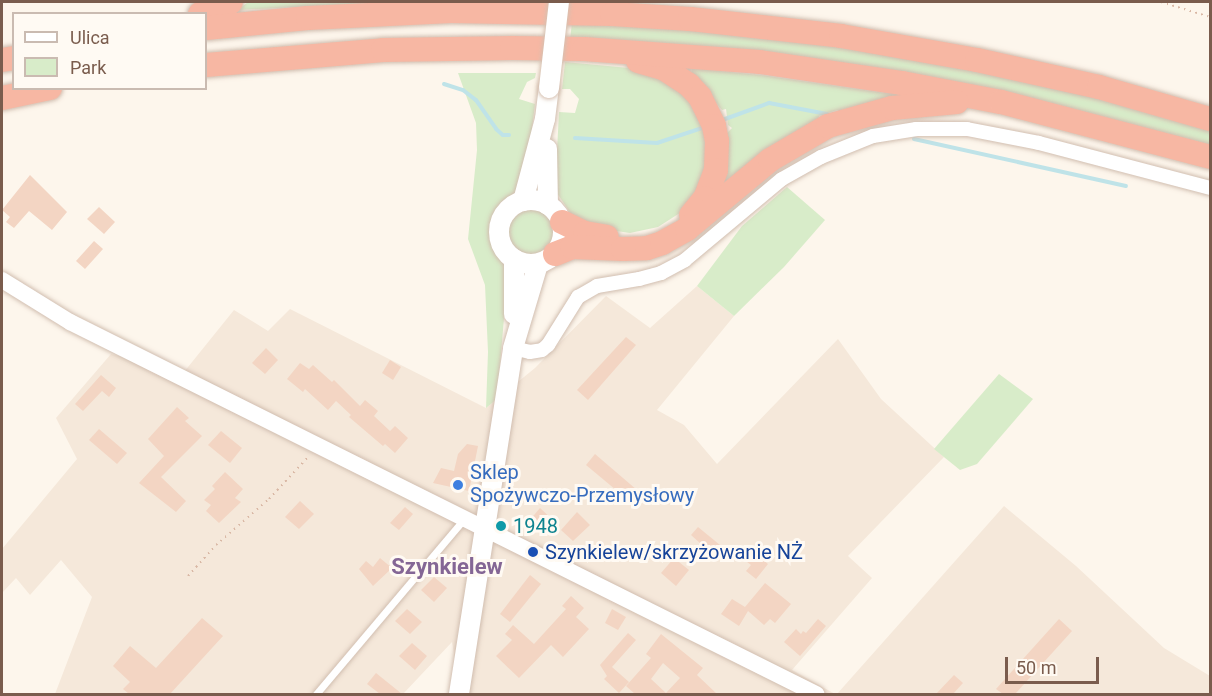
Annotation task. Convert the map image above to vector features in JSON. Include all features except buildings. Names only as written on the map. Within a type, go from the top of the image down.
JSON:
[{"type":"highway","points":[[205,12],[231,2]]},
{"type":"highway","points":[[471,2],[516,11]]},
{"type":"highway","points":[[207,28],[386,13],[516,11],[690,19],[841,36],[1037,72],[1210,119]]},
{"type":"highway","points":[[207,65],[383,50],[501,48],[588,50],[760,62],[902,83],[1001,102],[1210,157]]},
{"type":"highway","points":[[555,214],[585,233],[616,239],[635,241],[665,234],[679,226],[694,212],[705,198],[716,170],[717,141],[714,126],[700,97],[689,85],[663,69],[588,50]]},
{"type":"highway","points":[[2,98],[40,90]]},
{"type":"highway","points":[[547,259],[572,247],[647,248],[670,240],[687,229],[782,152],[828,126],[901,106],[1001,102]]},
{"type":"main road","points":[[524,201],[545,119],[559,2]]},
{"type":"main road","points":[[514,345],[547,259],[563,238],[555,214],[545,119]]},
{"type":"main road","points":[[547,259],[529,264],[514,259],[503,248],[499,228],[508,210],[524,201],[537,201],[555,214]]},
{"type":"main road","points":[[459,694],[514,345],[514,259]]},
{"type":"street","points":[[514,345],[530,352],[542,350],[548,345],[578,297],[597,286],[639,279],[677,264],[782,179],[820,157],[873,136],[916,129],[967,129],[1039,143],[1210,188]]},
{"type":"street","points":[[2,280],[70,322],[816,694]]},
{"type":"lane","points":[[316,694],[464,519]]},
{"type":"path","points":[[1161,2],[1210,17]]},
{"type":"path","points":[[188,576],[216,545],[269,500],[318,446]]},
{"type":"shaded area","points":[[697,286],[734,316],[657,410],[684,425],[717,464],[838,339],[881,399],[944,457],[848,556],[872,578],[792,670],[835,694],[461,694],[452,642],[403,694],[55,694],[92,597],[61,560],[30,595],[16,578],[2,593],[2,549],[77,459],[56,418],[111,354],[184,372],[234,310],[268,331],[290,309],[486,408],[535,368],[606,296],[650,328]]},
{"type":"shaded area","points":[[1004,506],[1076,566],[1164,648],[1210,676],[1210,694],[837,694]]},
{"type":"green space","points":[[248,2],[393,2],[238,10]]},
{"type":"green space","points":[[572,22],[742,33],[980,69],[1210,127],[1210,148],[1163,133],[570,40]]},
{"type":"green space","points":[[565,62],[640,69],[681,87],[710,139],[706,174],[683,211],[658,227],[630,233],[596,228],[575,220],[555,190],[559,112],[575,113],[579,99],[570,89],[562,89]]},
{"type":"green space","points":[[692,68],[768,76],[899,95],[843,113],[837,110],[819,116],[818,121],[722,186],[726,134],[732,128],[728,125],[726,109],[722,110],[692,74]]},
{"type":"green space","points":[[458,73],[536,73],[535,78],[527,82],[519,99],[535,104],[529,154],[520,189],[500,203],[491,232],[494,247],[508,272],[497,399],[486,408],[488,352],[485,285],[468,239],[477,150],[476,123]]},
{"type":"green space","points":[[787,187],[825,220],[784,267],[734,316],[697,286],[742,226]]},
{"type":"green space","points":[[531,209],[548,216],[555,233],[548,250],[531,257],[514,250],[507,233],[514,216]]},
{"type":"green space","points":[[999,374],[1033,399],[977,464],[960,470],[934,449]]},
{"type":"waterway","points":[[444,84],[463,90],[476,100],[496,129],[503,135],[509,135]]},
{"type":"waterway","points":[[725,119],[769,103],[827,114]]},
{"type":"waterway","points":[[575,138],[657,143],[705,127]]},
{"type":"waterway","points":[[914,139],[1126,186]]},
{"type":"place","name":"Sklep Spożywczo-Przemysłowy","points":[[458,485]]},
{"type":"place","name":"1948","points":[[501,526]]},
{"type":"place","name":"Szynkielew/skrzyżowanie NŻ","points":[[533,552]]},
{"type":"district","name":"Szynkielew","points":[[447,567]]}]
